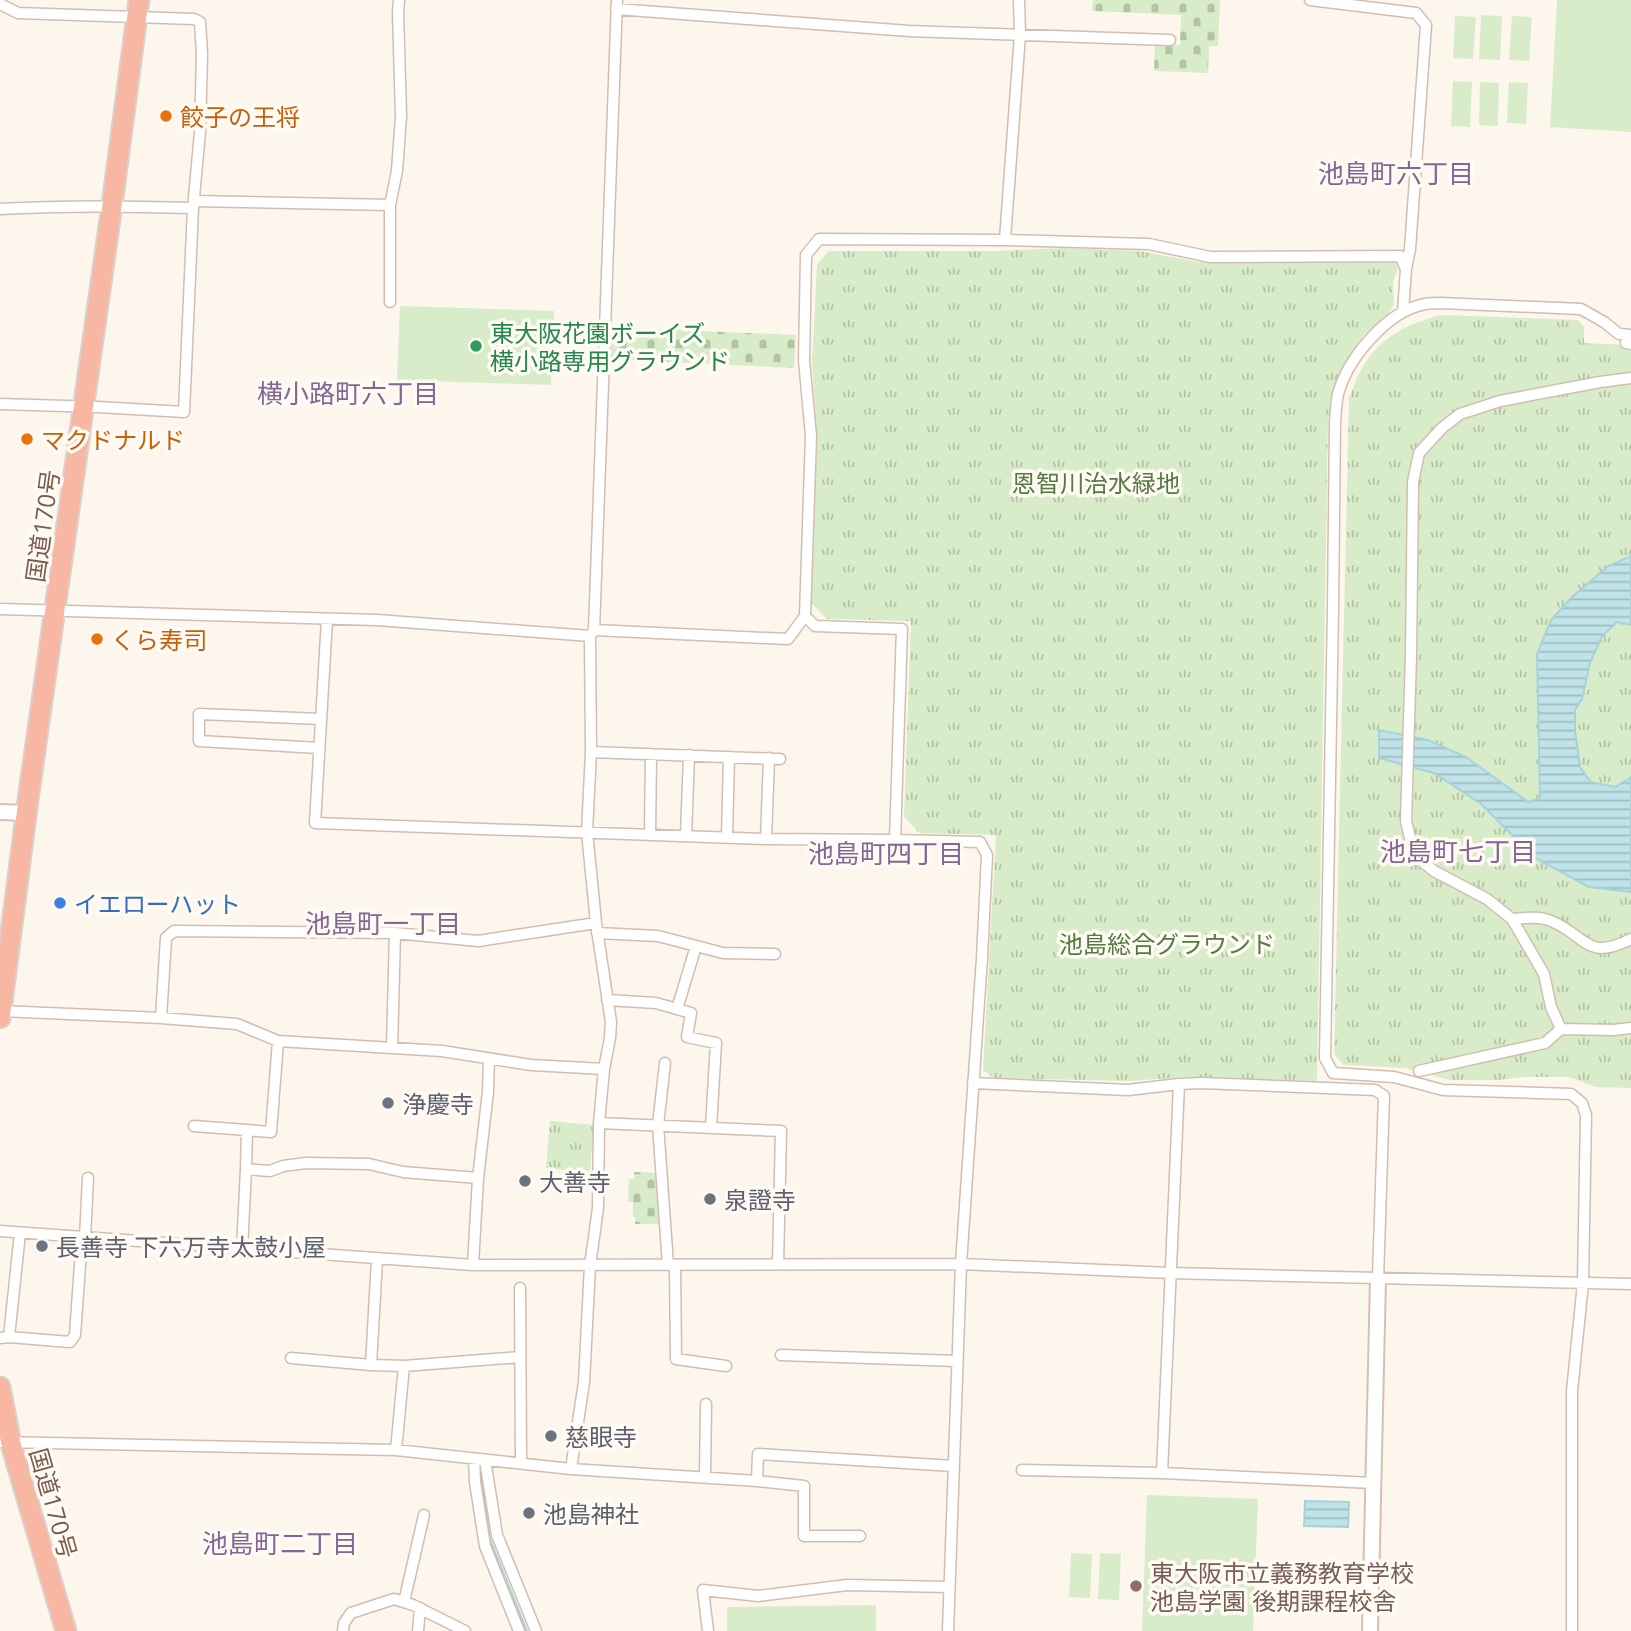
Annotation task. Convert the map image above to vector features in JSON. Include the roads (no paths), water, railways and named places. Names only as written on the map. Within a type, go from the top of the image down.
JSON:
[{"type":"highway","name":"国道170号","points":[[0,1018],[138,8]]},
{"type":"highway","name":"国道170号","points":[[0,1387],[6,1443],[66,1631]]},
{"type":"street","points":[[390,302],[390,205],[397,171],[401,116],[399,0]]},
{"type":"street","points":[[1005,240],[1020,34],[1019,0]]},
{"type":"street","points":[[1310,0],[1416,13],[1426,25],[1403,312]]},
{"type":"street","points":[[0,4],[18,13],[138,8],[194,19],[201,22],[202,54],[184,412],[0,404]]},
{"type":"street","points":[[571,1469],[584,1382],[590,1266],[598,1208],[599,1123],[611,1022],[597,928],[587,832],[592,633],[617,5],[908,31],[1170,40]]},
{"type":"street","points":[[0,209],[112,205],[390,205]]},
{"type":"street","points":[[0,609],[377,620],[592,633],[788,639],[806,616],[811,436],[804,360],[806,255],[819,240],[1005,240],[1149,244],[1210,257],[1400,256],[1406,269]]},
{"type":"street","points":[[1333,1073],[1325,1058],[1324,1046],[1334,609],[1335,421],[1338,395],[1349,368],[1367,342],[1403,312],[1424,304],[1581,309],[1629,341]]},
{"type":"street","points":[[1561,1029],[1551,1007],[1544,974],[1512,919],[1487,899],[1427,866],[1413,850],[1409,836],[1406,821],[1413,482],[1419,453],[1442,428],[1460,414],[1500,401],[1631,378]]},
{"type":"street","points":[[806,616],[815,626],[902,629],[895,840]]},
{"type":"street","points":[[327,619],[315,823],[727,838],[980,842],[987,855],[961,1264],[948,1631]]},
{"type":"street","points":[[319,748],[199,741],[199,715],[321,719]]},
{"type":"street","points":[[591,752],[774,758],[766,839]]},
{"type":"street","points":[[650,835],[652,754]]},
{"type":"street","points":[[686,836],[689,755]]},
{"type":"street","points":[[727,838],[729,757]]},
{"type":"street","points":[[0,812],[27,813]]},
{"type":"street","points":[[1512,919],[1548,919],[1593,948],[1603,948],[1631,939]]},
{"type":"street","points":[[161,1018],[166,938],[174,931],[395,933],[478,940],[597,928],[673,939],[723,953],[775,954]]},
{"type":"street","points":[[392,1048],[395,933]]},
{"type":"street","points":[[677,1009],[696,946]]},
{"type":"street","points":[[607,1000],[648,1002],[691,1013],[687,1037],[716,1043],[711,1127]]},
{"type":"street","points":[[1,1011],[237,1024],[278,1041],[442,1051],[531,1065],[604,1069]]},
{"type":"street","points":[[1419,1070],[1545,1043],[1561,1029],[1631,1028]]},
{"type":"street","points":[[194,1126],[271,1132],[278,1041]]},
{"type":"street","points":[[473,1265],[489,1059]]},
{"type":"street","points":[[665,1063],[658,1125],[671,1265],[676,1359],[726,1366]]},
{"type":"street","points":[[1320,1089],[1333,1073]]},
{"type":"street","points":[[1333,1073],[1394,1077],[1443,1090],[1571,1094],[1582,1103],[1586,1115],[1583,1283],[1572,1391],[1572,1631]]},
{"type":"street","points":[[973,1083],[1128,1090],[1201,1083],[1375,1090],[1384,1096],[1370,1631]]},
{"type":"street","points":[[1162,1473],[1179,1084]]},
{"type":"street","points":[[599,1123],[781,1131],[778,1264]]},
{"type":"street","points":[[242,1250],[247,1130]]},
{"type":"street","points":[[246,1170],[270,1171],[306,1163],[369,1164],[404,1172],[478,1178]]},
{"type":"street","points":[[20,1233],[5,1338],[70,1342],[75,1335],[88,1178]]},
{"type":"street","points":[[0,1231],[473,1265],[961,1264],[1170,1273],[1631,1284]]},
{"type":"street","points":[[371,1364],[377,1259]]},
{"type":"street","points":[[520,1288],[521,1463]]},
{"type":"street","points":[[781,1355],[957,1361]]},
{"type":"street","points":[[291,1357],[404,1366],[520,1357]]},
{"type":"street","points":[[396,1450],[404,1366]]},
{"type":"street","points":[[705,1476],[706,1405]]},
{"type":"street","points":[[6,1443],[396,1450],[571,1469],[757,1480],[804,1486],[804,1536],[860,1536]]},
{"type":"street","points":[[757,1480],[758,1454],[954,1466]]},
{"type":"street","points":[[474,1459],[485,1546],[519,1631]]},
{"type":"street","points":[[485,1460],[497,1535],[536,1631]]},
{"type":"street","points":[[1022,1470],[1162,1473],[1373,1483]]},
{"type":"street","points":[[404,1602],[424,1515]]},
{"type":"street","points":[[708,1631],[703,1590],[758,1596],[847,1585],[949,1587]]},
{"type":"street","points":[[343,1631],[344,1623],[351,1613],[394,1599],[420,1608],[465,1631]]},
{"type":"street","points":[[418,1631],[420,1608]]},
{"type":"water","points":[[1631,556],[1631,625],[1617,622],[1602,636],[1590,663],[1582,699],[1575,710],[1575,731],[1580,767],[1591,782],[1615,787],[1631,776],[1631,892],[1589,887],[1535,858],[1481,804],[1434,773],[1379,758],[1379,730],[1428,740],[1466,757],[1528,802],[1540,798],[1537,654],[1551,620],[1572,597],[1608,566]]},
{"type":"water","points":[[1305,1501],[1349,1502],[1348,1527],[1304,1526]]},
{"type":"waterway","points":[[480,1472],[489,1539],[526,1631]]},
{"type":"place","name":"餃子の王将","points":[[166,116]]},
{"type":"place","name":"東大阪花園ボーイズ 横小路専用グラウンド","points":[[476,346]]},
{"type":"place","name":"マクドナルド","points":[[27,439]]},
{"type":"place","name":"くら寿司","points":[[97,639]]},
{"type":"place","name":"イエローハット","points":[[60,903]]},
{"type":"place","name":"浄慶寺","points":[[388,1103]]},
{"type":"place","name":"大善寺","points":[[525,1181]]},
{"type":"place","name":"泉證寺","points":[[710,1199]]},
{"type":"place","name":"長善寺 下六万寺太鼓小屋","points":[[42,1246]]},
{"type":"place","name":"慈眼寺","points":[[551,1436]]},
{"type":"place","name":"池島神社","points":[[529,1513]]},
{"type":"place","name":"東大阪市立義務教育学校 池島学園 後期課程校舎","points":[[1136,1586]]},
{"type":"district","name":"池島町六丁目","points":[[1396,173]]},
{"type":"district","name":"横小路町六丁目","points":[[348,393]]},
{"type":"district","name":"池島町七丁目","points":[[1458,851]]},
{"type":"district","name":"池島町四丁目","points":[[886,853]]},
{"type":"district","name":"池島町一丁目","points":[[383,923]]},
{"type":"district","name":"池島町二丁目","points":[[280,1543]]},
{"type":"park label","name":"恩智川治水緑地","points":[[1096,482]]},
{"type":"park label","name":"池島総合グラウンド","points":[[1167,943]]}]
